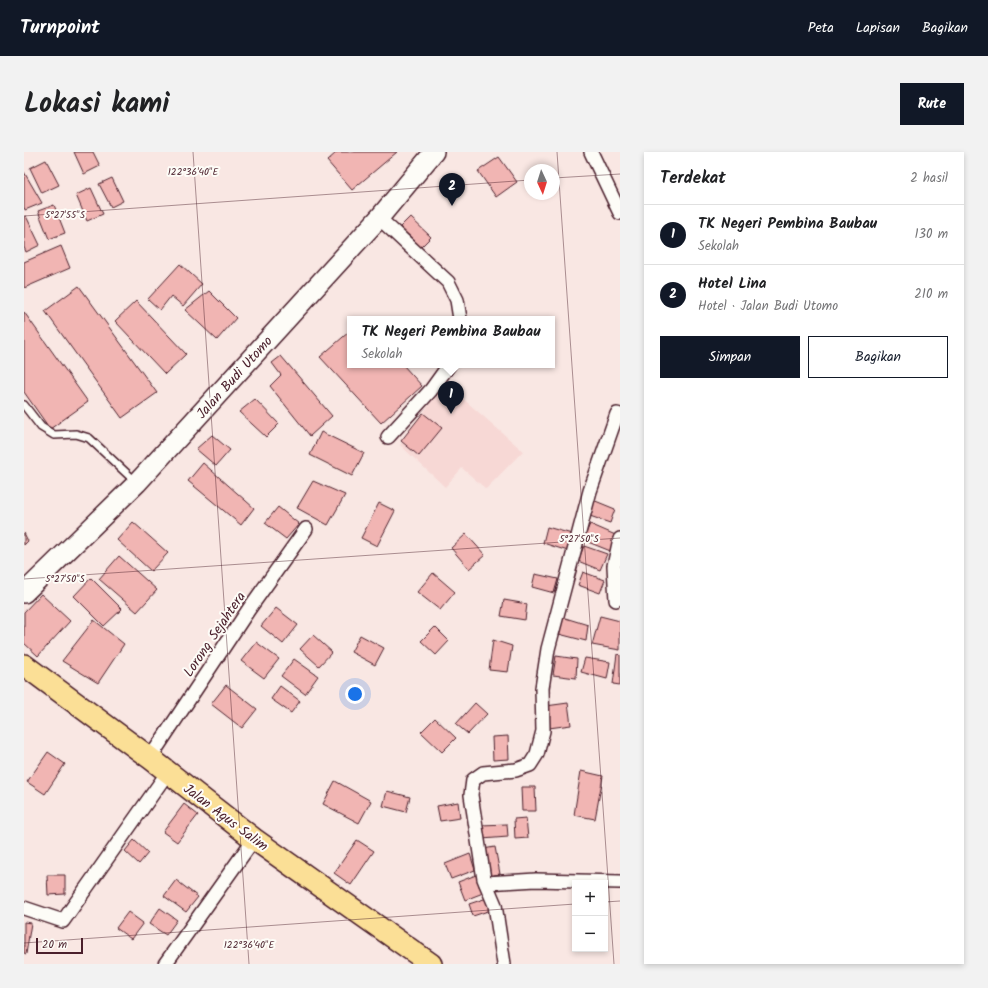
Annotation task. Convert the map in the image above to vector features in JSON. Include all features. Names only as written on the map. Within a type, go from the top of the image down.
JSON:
[{"type":"main road","name":"Jalan Budi Utomo","points":[[24,593],[137,483],[379,218],[434,152]]},
{"type":"main road","name":"Jalan Agus Salim","points":[[24,665],[150,758],[254,839],[431,964]]},
{"type":"street","points":[[591,152],[620,213]]},
{"type":"street","points":[[379,218],[448,282],[457,300],[460,316]]},
{"type":"street","points":[[388,437],[431,390],[448,368]]},
{"type":"street","points":[[504,964],[495,905],[486,883],[473,808],[471,795],[473,780],[483,773],[516,770],[530,765],[537,754],[543,732],[542,688],[548,649],[590,491],[618,414]]},
{"type":"street","name":"Lorong Sejahtera","points":[[150,758],[248,609],[306,529]]},
{"type":"street","points":[[616,600],[614,566],[620,539]]},
{"type":"street","points":[[24,908],[63,921],[168,772]]},
{"type":"street","points":[[165,964],[254,839]]},
{"type":"street","points":[[486,883],[536,880],[620,882]]},
{"type":"lane","points":[[24,405],[41,427],[54,436],[76,434],[89,438],[137,483]]},
{"type":"shaded area","points":[[445,383],[523,451],[486,489],[462,468],[445,487],[400,445]]},
{"type":"building","points":[[74,152],[93,152],[100,166],[84,174]]},
{"type":"building","points":[[337,152],[397,152],[352,190],[327,161]]},
{"type":"building","points":[[499,157],[517,182],[496,197],[478,171]]},
{"type":"building","points":[[46,160],[59,185],[42,193],[30,168]]},
{"type":"building","points":[[24,172],[42,203],[25,210],[24,207]]},
{"type":"building","points":[[112,178],[123,201],[111,207],[99,184]]},
{"type":"building","points":[[91,188],[103,214],[87,221],[76,195]]},
{"type":"building","points":[[54,205],[65,233],[49,239],[38,211]]},
{"type":"building","points":[[26,216],[40,245],[26,252],[24,247],[24,217]]},
{"type":"building","points":[[410,217],[431,237],[421,247],[400,227]]},
{"type":"building","points":[[61,246],[70,268],[24,288],[24,262]]},
{"type":"building","points":[[180,264],[202,284],[183,306],[171,296],[160,310],[148,299]]},
{"type":"building","points":[[79,286],[157,393],[122,418],[45,311]]},
{"type":"building","points":[[209,291],[236,318],[217,340],[185,310]]},
{"type":"building","points":[[136,301],[186,354],[165,374],[115,321]]},
{"type":"building","points":[[24,312],[88,402],[50,429],[24,392]]},
{"type":"building","points":[[347,334],[347,368],[406,368],[422,386],[381,423],[320,357]]},
{"type":"building","points":[[281,356],[332,416],[310,436],[270,386],[281,375],[272,363]]},
{"type":"building","points":[[255,399],[279,424],[266,437],[239,412]]},
{"type":"building","points":[[423,413],[442,428],[419,456],[401,441]]},
{"type":"building","points":[[321,432],[364,453],[352,476],[310,455]]},
{"type":"building","points":[[212,435],[230,450],[216,466],[196,449]]},
{"type":"building","points":[[203,463],[254,508],[241,525],[188,481]]},
{"type":"building","points":[[313,481],[345,495],[328,525],[297,508]]},
{"type":"building","points":[[593,500],[615,509],[610,523],[587,515]]},
{"type":"building","points":[[379,503],[395,511],[377,546],[361,538]]},
{"type":"building","points":[[278,507],[299,524],[286,539],[265,523]]},
{"type":"building","points":[[133,522],[168,553],[151,571],[117,540]]},
{"type":"building","points":[[590,524],[620,537],[613,552],[583,540]]},
{"type":"building","points":[[547,527],[572,534],[568,551],[543,543]]},
{"type":"building","points":[[24,533],[28,541],[24,545]]},
{"type":"building","points":[[466,534],[485,555],[469,569],[451,548]]},
{"type":"building","points":[[584,546],[607,554],[600,570],[578,561]]},
{"type":"building","points":[[119,556],[157,590],[137,612],[99,579]]},
{"type":"building","points":[[583,572],[605,580],[600,593],[578,585]]},
{"type":"building","points":[[433,573],[455,592],[440,610],[417,592]]},
{"type":"building","points":[[535,574],[558,579],[554,593],[532,587]]},
{"type":"building","points":[[91,578],[122,609],[104,626],[74,596]]},
{"type":"building","points":[[41,594],[70,621],[38,656],[24,643],[24,612]]},
{"type":"building","points":[[504,600],[527,604],[525,620],[501,616]]},
{"type":"building","points":[[276,608],[298,625],[283,644],[261,626]]},
{"type":"building","points":[[600,616],[620,621],[620,650],[592,645]]},
{"type":"building","points":[[562,617],[588,625],[586,641],[559,634]]},
{"type":"building","points":[[94,620],[124,644],[98,683],[62,661]]},
{"type":"building","points":[[435,627],[449,641],[436,655],[421,641]]},
{"type":"building","points":[[313,635],[332,652],[319,666],[300,649]]},
{"type":"building","points":[[360,635],[384,648],[375,665],[351,652]]},
{"type":"building","points":[[493,640],[512,646],[508,672],[489,670]]},
{"type":"building","points":[[256,642],[279,659],[264,678],[241,661]]},
{"type":"building","points":[[617,654],[620,655],[620,685],[613,684]]},
{"type":"building","points":[[556,656],[577,659],[576,678],[553,675]]},
{"type":"building","points":[[585,658],[610,662],[607,679],[581,672]]},
{"type":"building","points":[[294,659],[318,676],[305,694],[281,676]]},
{"type":"building","points":[[226,685],[257,709],[242,728],[211,704]]},
{"type":"building","points":[[280,686],[300,701],[291,713],[271,699]]},
{"type":"building","points":[[475,703],[487,714],[468,734],[456,724]]},
{"type":"building","points":[[568,703],[571,725],[549,728],[546,706]]},
{"type":"building","points":[[435,718],[456,738],[442,752],[421,732]]},
{"type":"building","points":[[508,736],[509,759],[493,760],[492,737]]},
{"type":"building","points":[[48,752],[65,764],[45,794],[27,782]]},
{"type":"building","points":[[581,771],[603,776],[595,819],[574,815]]},
{"type":"building","points":[[335,781],[371,801],[359,823],[323,804]]},
{"type":"building","points":[[521,787],[535,787],[536,811],[522,811]]},
{"type":"building","points":[[387,791],[410,797],[406,812],[383,806]]},
{"type":"building","points":[[458,802],[460,818],[440,821],[437,806]]},
{"type":"building","points":[[184,804],[198,815],[177,842],[163,832]]},
{"type":"building","points":[[526,818],[528,838],[515,839],[514,819]]},
{"type":"building","points":[[507,824],[508,837],[482,839],[481,825]]},
{"type":"building","points":[[134,840],[148,853],[139,864],[125,851]]},
{"type":"building","points":[[357,840],[374,851],[351,885],[334,873]]},
{"type":"building","points":[[495,847],[500,874],[488,876],[483,849]]},
{"type":"building","points":[[470,854],[475,870],[451,879],[445,864]]},
{"type":"building","points":[[47,875],[65,875],[65,894],[48,895]]},
{"type":"building","points":[[476,875],[483,893],[465,900],[458,882]]},
{"type":"building","points":[[176,880],[198,897],[186,912],[164,896]]},
{"type":"building","points":[[487,898],[491,910],[473,916],[469,904]]},
{"type":"building","points":[[160,908],[177,920],[166,935],[149,924]]},
{"type":"building","points":[[128,912],[143,923],[131,939],[116,928]]},
{"type":"building","points":[[24,922],[31,923],[26,954],[24,953]]},
{"type":"place","name":"Hotel Lina","points":[[452,206]]},
{"type":"place","name":"TK Negeri Pembina Baubau","points":[[451,414]]}]
